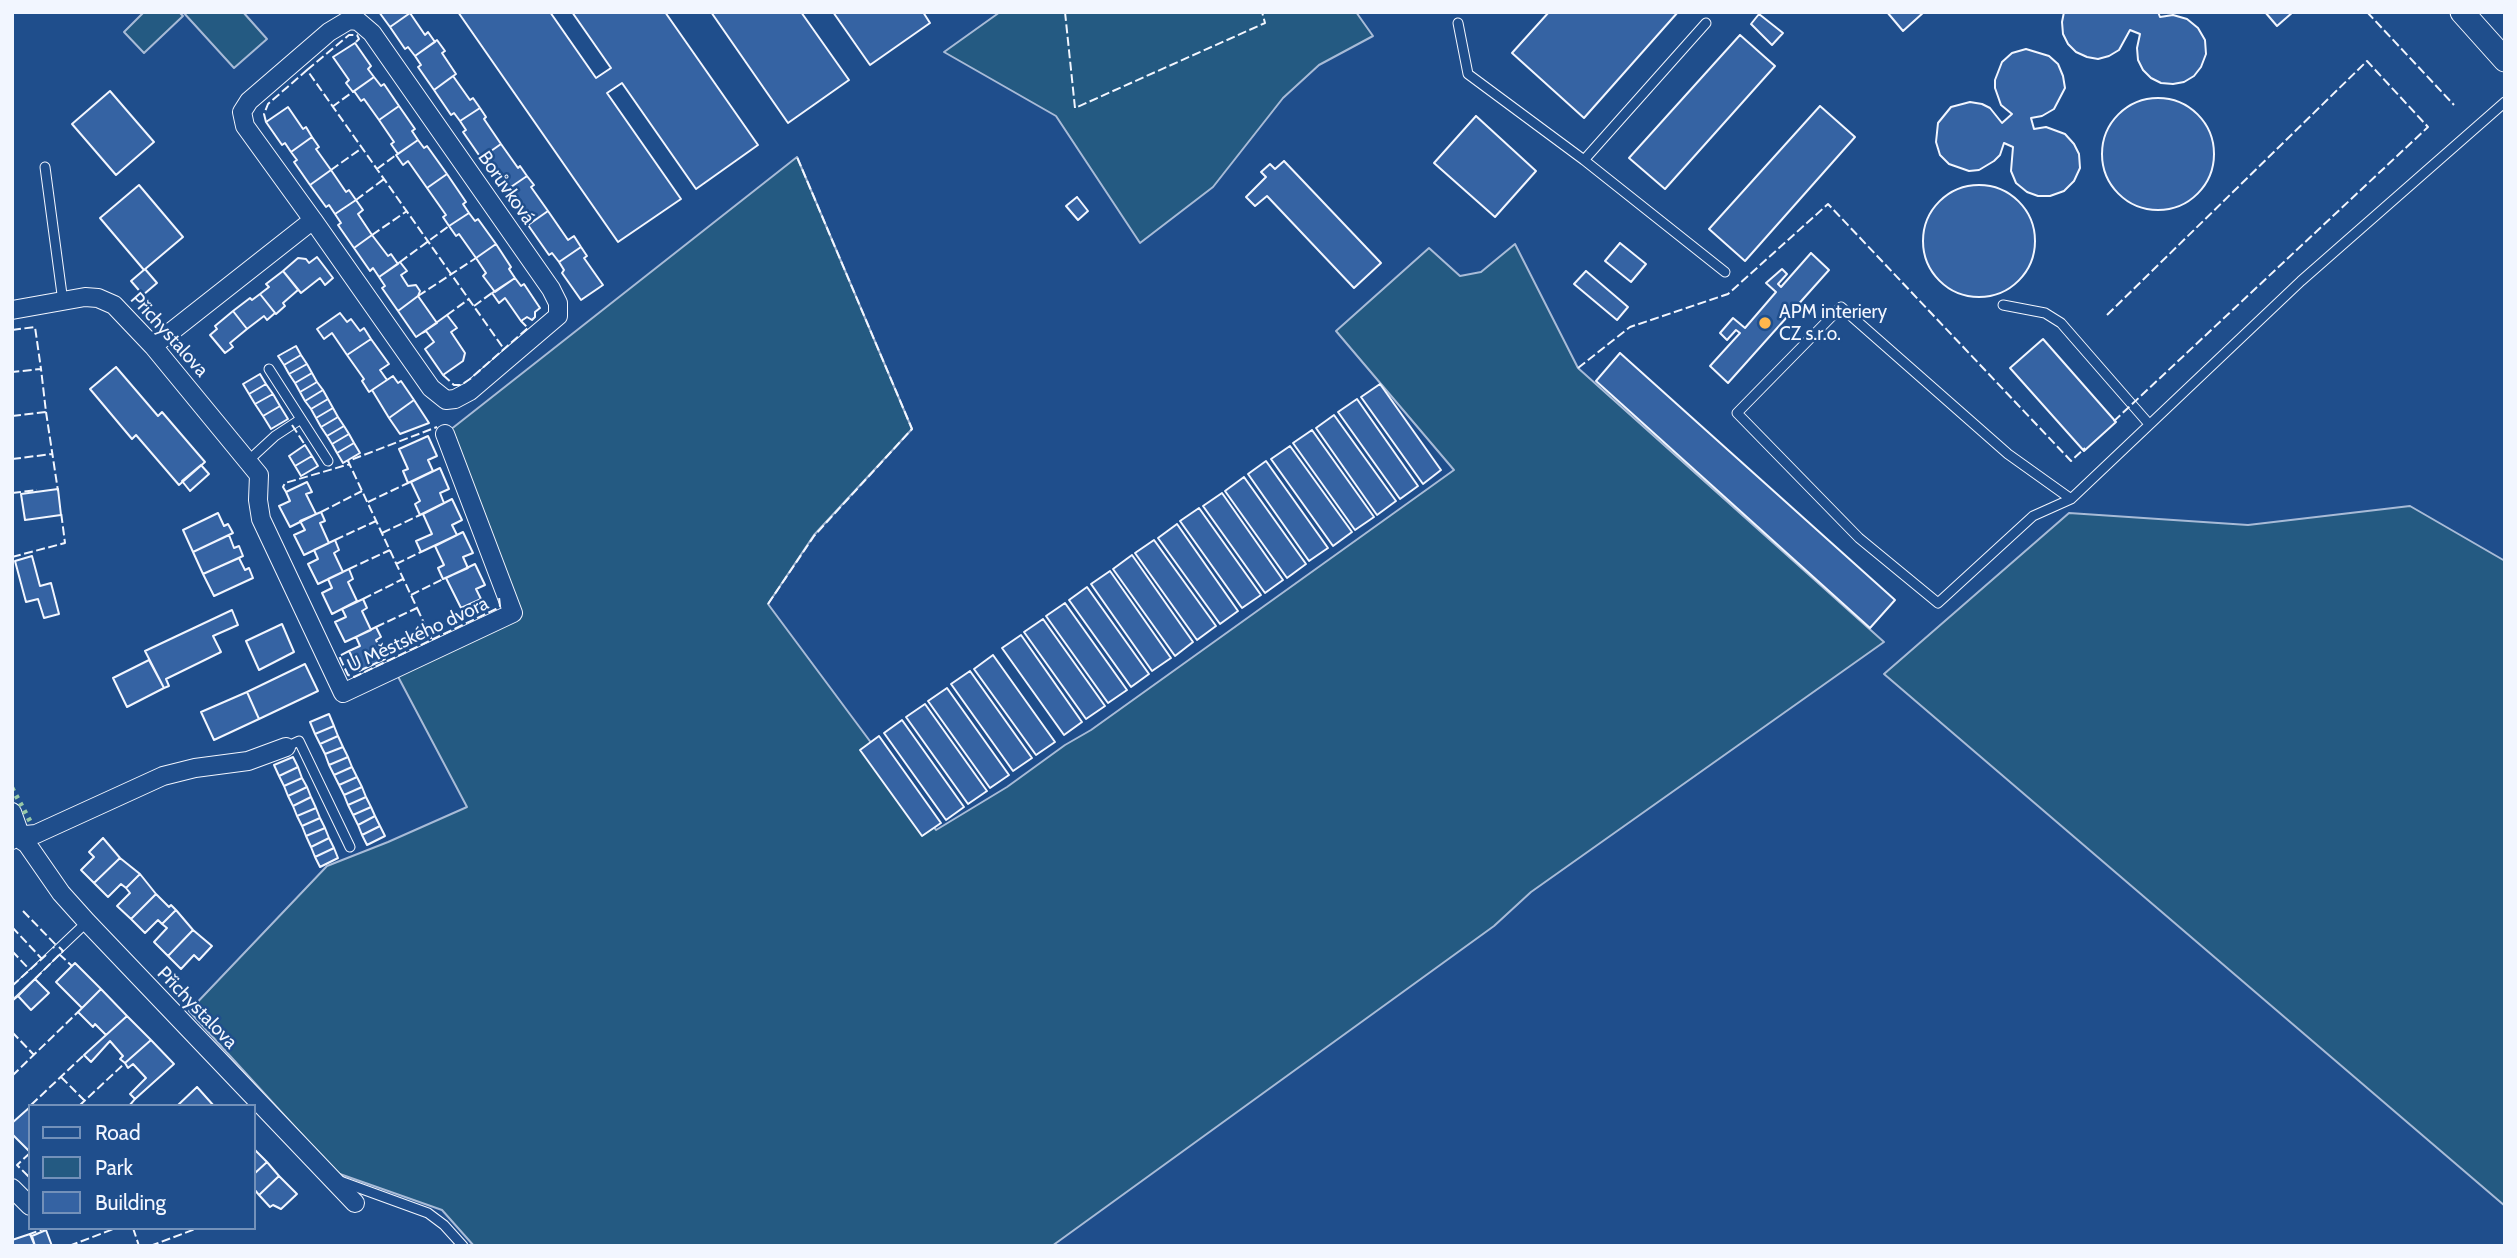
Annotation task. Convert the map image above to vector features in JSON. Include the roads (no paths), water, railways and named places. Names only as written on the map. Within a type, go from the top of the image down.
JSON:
[{"type":"street","points":[[2462,12],[2502,57]]},
{"type":"street","name":"Borůvková","points":[[354,20],[372,33],[516,239],[556,298],[558,316],[470,391],[455,399],[446,400],[431,388],[313,220],[245,126],[242,112],[249,101],[329,32],[345,21],[354,20]]},
{"type":"street","points":[[153,346],[313,220]]},
{"type":"street","name":"Přichystalova","points":[[12,310],[85,298],[108,301],[153,346],[254,467]]},
{"type":"street","name":"U Městského dvora","points":[[254,467],[261,519],[343,693],[513,613],[445,434]]},
{"type":"street","points":[[12,812],[18,825],[14,838],[26,836],[163,776],[195,768],[248,761],[286,747]]},
{"type":"street","name":"Přichystalova","points":[[14,838],[30,848],[61,893],[87,922],[355,1203]]},
{"type":"street","points":[[12,1188],[28,1204]]},
{"type":"lane","points":[[1458,23],[1468,74],[1584,160],[1725,272]]},
{"type":"lane","points":[[1584,160],[1706,23]]},
{"type":"lane","points":[[2071,499],[2008,454],[1841,307],[1737,414],[1859,538],[1938,603],[2033,516],[2071,499],[2301,281],[2505,102]]},
{"type":"lane","points":[[46,167],[63,302]]},
{"type":"lane","points":[[2003,305],[2045,313],[2061,323],[2150,424]]},
{"type":"lane","points":[[270,369],[328,461]]},
{"type":"lane","points":[[254,467],[275,436],[301,419]]},
{"type":"lane","points":[[286,747],[299,741],[349,847]]},
{"type":"lane","points":[[12,993],[87,922]]},
{"type":"lane","points":[[328,1176],[428,1213],[444,1225],[463,1246]]},
{"type":"place","name":"APM interiery CZ s.r.o.","points":[[1765,323]]}]
